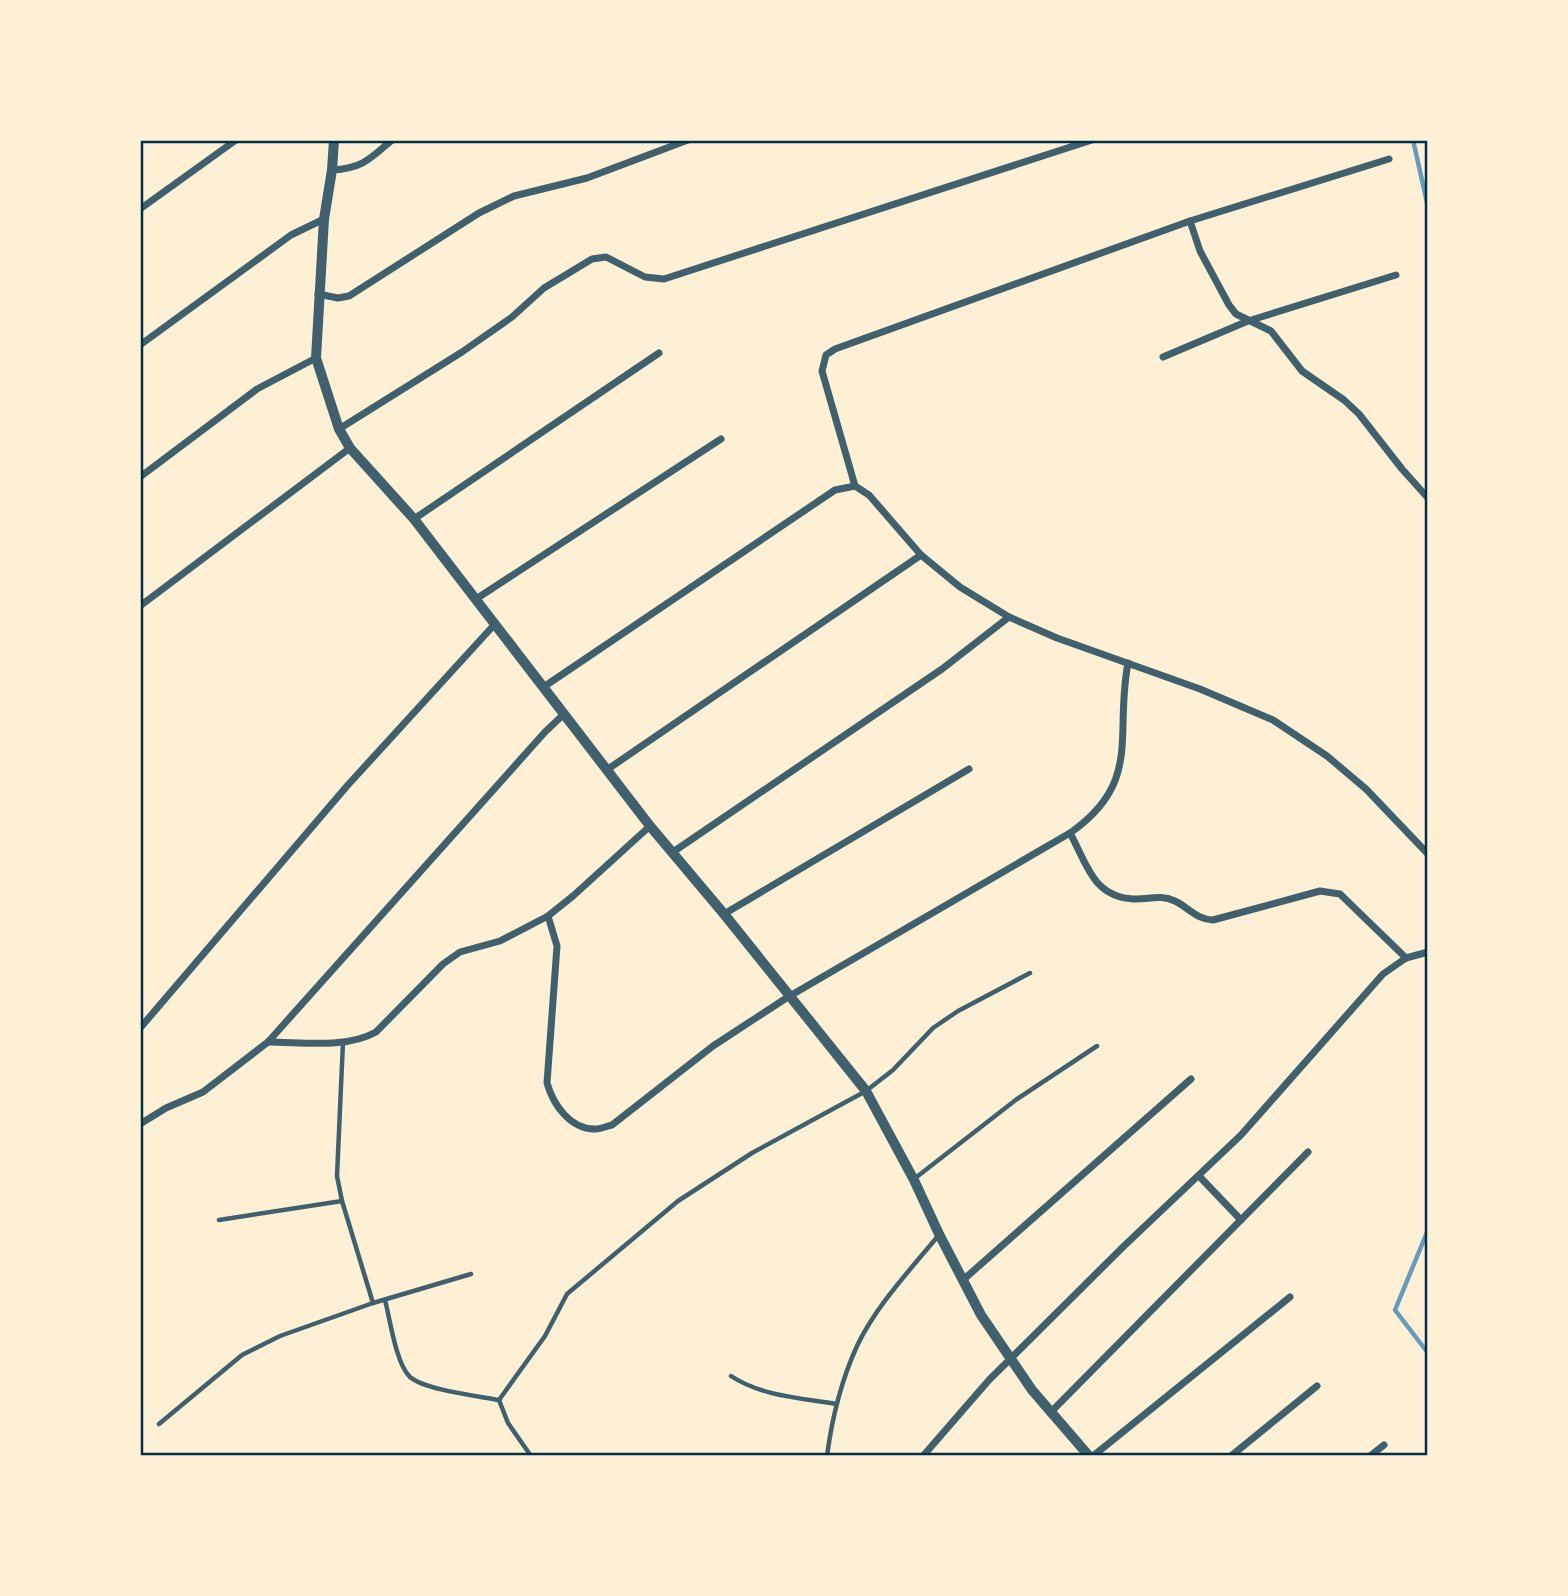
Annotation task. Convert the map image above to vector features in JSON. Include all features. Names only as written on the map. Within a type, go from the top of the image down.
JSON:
[{"type":"street","points":[[140,209],[236,140]]},
{"type":"street","points":[[334,140],[324,219],[316,358],[339,429],[350,448],[414,519],[494,625],[545,686],[650,826],[866,1091],[981,1315],[1050,1413],[1091,1456],[1290,1297]]},
{"type":"street","points":[[332,170],[363,165],[392,140]]},
{"type":"street","points":[[318,294],[338,298],[349,296],[478,213],[514,196],[587,178],[688,140]]},
{"type":"street","points":[[339,429],[462,352],[512,317],[544,288],[592,259],[606,257],[645,277],[664,278],[1092,140]]},
{"type":"street","points":[[1389,159],[1190,221],[835,349],[826,355],[822,372],[855,486],[869,495],[921,555],[960,587],[1009,617],[1057,638],[1273,720],[1346,772],[1428,854]]},
{"type":"street","points":[[140,345],[291,235],[324,219]]},
{"type":"street","points":[[1190,221],[1200,251],[1236,314],[1271,331],[1302,372],[1344,400],[1359,414],[1428,498]]},
{"type":"street","points":[[1163,357],[1248,321],[1396,275]]},
{"type":"street","points":[[414,519],[659,353]]},
{"type":"street","points":[[140,477],[257,389],[316,358]]},
{"type":"street","points":[[476,598],[721,439]]},
{"type":"street","points":[[140,606],[350,448]]},
{"type":"street","points":[[545,686],[835,490],[855,486]]},
{"type":"street","points":[[608,769],[921,555]]},
{"type":"street","points":[[673,852],[942,668],[1009,617]]},
{"type":"street","points":[[141,1027],[347,786],[494,625]]},
{"type":"street","points":[[548,916],[557,946],[547,1083],[552,1101],[565,1116],[580,1125],[595,1129],[612,1125],[713,1046],[789,997],[1089,820],[1109,797],[1119,772],[1123,754],[1128,663]]},
{"type":"street","points":[[140,1124],[166,1108],[203,1091],[268,1042],[564,714]]},
{"type":"street","points":[[724,914],[969,769]]},
{"type":"street","points":[[268,1042],[343,1041],[368,1037],[443,964],[460,952],[500,941],[548,916],[573,897],[650,826]]},
{"type":"street","points":[[1070,833],[1099,887],[1112,896],[1135,899],[1154,896],[1175,901],[1202,919],[1213,920],[1320,891],[1332,892],[1340,894],[1406,958]]},
{"type":"street","points":[[923,1456],[973,1397],[1010,1359],[1241,1135],[1383,974],[1406,958],[1428,952]]},
{"type":"street","points":[[963,1280],[1191,1079]]},
{"type":"street","points":[[1050,1413],[1308,1152]]},
{"type":"street","points":[[1199,1176],[1241,1220]]},
{"type":"street","points":[[1231,1456],[1317,1386]]},
{"type":"street","points":[[1370,1456],[1384,1445]]},
{"type":"lane","points":[[499,1401],[545,1336],[567,1294],[678,1200],[752,1153],[866,1091],[893,1070],[933,1028],[958,1011],[1030,973]]},
{"type":"lane","points":[[343,1041],[337,1177],[373,1303]]},
{"type":"lane","points":[[914,1180],[1009,1105],[1097,1046]]},
{"type":"lane","points":[[219,1220],[342,1201]]},
{"type":"lane","points":[[827,1456],[836,1404],[858,1345],[881,1307],[939,1234]]},
{"type":"lane","points":[[159,1424],[242,1355],[280,1336],[373,1303],[471,1273]]},
{"type":"lane","points":[[384,1300],[401,1365],[410,1377],[426,1385],[499,1401]]},
{"type":"lane","points":[[731,1376],[761,1391],[836,1404]]},
{"type":"lane","points":[[499,1401],[508,1423],[531,1456]]},
{"type":"waterway","points":[[1413,140],[1428,207]]},
{"type":"waterway","points":[[1428,1230],[1395,1310],[1428,1353]]}]
